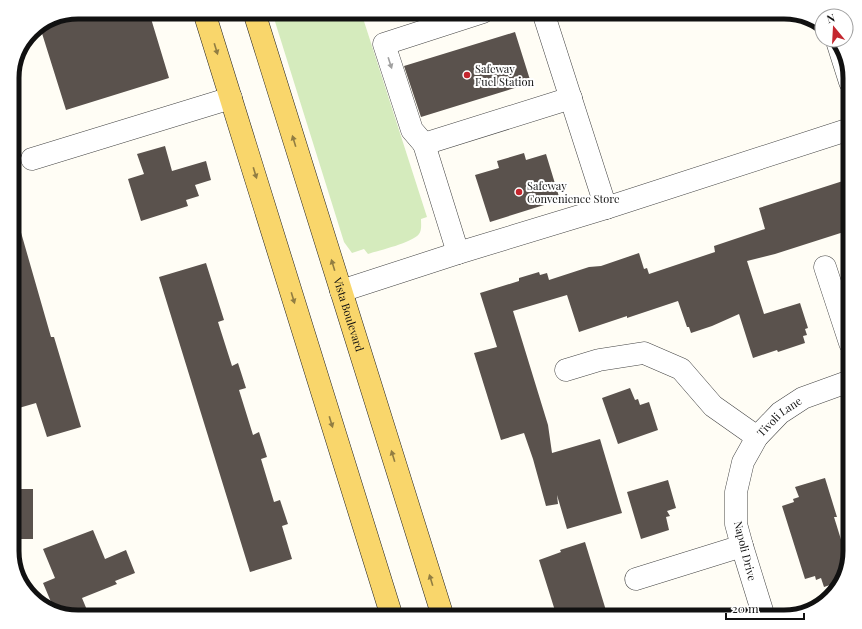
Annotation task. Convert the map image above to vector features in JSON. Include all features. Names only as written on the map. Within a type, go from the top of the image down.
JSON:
[{"type":"main road","points":[[206,19],[390,610]]},
{"type":"main road","name":"Vista Boulevard","points":[[256,19],[441,610]]},
{"type":"street","points":[[458,253],[424,144],[412,130],[384,44],[461,19]]},
{"type":"street","points":[[545,19],[606,208]]},
{"type":"street","points":[[32,158],[231,98]]},
{"type":"street","points":[[424,144],[571,98]]},
{"type":"street","points":[[341,291],[458,253],[606,208],[843,131]]},
{"type":"street","points":[[825,267],[843,322]]},
{"type":"street","points":[[566,370],[599,360],[644,353],[681,369],[713,406],[757,437]]},
{"type":"street","name":"Tivoli Lane","points":[[738,483],[743,462],[757,437],[780,413],[803,398],[843,384]]},
{"type":"street","name":"Napoli Drive","points":[[738,483],[736,492],[736,524],[762,610]]},
{"type":"street","points":[[636,579],[742,546]]},
{"type":"green space","points":[[274,19],[363,19],[427,217],[421,219],[421,231],[419,234],[410,240],[388,248],[368,254],[364,249],[352,253],[344,242]]},
{"type":"building","points":[[78,19],[151,19],[169,78],[66,110],[42,32],[59,22]]},
{"type":"building","name":"Safeway Fuel Station","points":[[515,32],[531,83],[421,117],[404,66]]},
{"type":"building","points":[[165,146],[172,171],[206,161],[211,180],[195,185],[199,196],[186,200],[188,206],[141,221],[128,179],[144,174],[137,154]]},
{"type":"building","name":"Safeway Convenience Store","points":[[524,153],[526,160],[546,154],[560,200],[490,222],[475,175],[499,168],[497,161]]},
{"type":"building","points":[[843,181],[843,232],[775,254],[747,261],[764,314],[800,303],[808,328],[805,329],[807,335],[803,336],[805,343],[753,358],[739,314],[712,326],[691,333],[689,327],[687,327],[678,301],[579,332],[567,295],[513,311],[548,425],[552,453],[600,439],[622,513],[567,529],[557,495],[558,504],[546,506],[524,433],[501,440],[474,353],[497,347],[480,293],[519,281],[519,278],[539,272],[540,275],[547,273],[549,280],[589,267],[601,266],[639,253],[644,269],[647,268],[649,274],[715,252],[714,246],[765,229],[759,208]]},
{"type":"building","points":[[19,225],[51,337],[54,337],[81,427],[47,437],[36,403],[19,408]]},
{"type":"building","points":[[206,263],[224,320],[218,322],[232,366],[238,363],[246,388],[239,390],[253,435],[259,432],[267,457],[261,459],[274,502],[280,500],[288,524],[282,526],[292,559],[250,572],[159,277]]},
{"type":"building","points":[[630,388],[635,400],[638,399],[640,405],[649,402],[658,430],[618,444],[602,398]]},
{"type":"building","points":[[825,478],[837,517],[834,517],[843,546],[840,570],[833,584],[824,587],[821,578],[816,580],[815,576],[805,579],[782,506],[794,502],[793,499],[799,497],[795,487]]},
{"type":"building","points":[[668,480],[676,508],[667,511],[670,516],[666,517],[669,530],[641,539],[627,492]]},
{"type":"building","points":[[19,489],[33,489],[33,539],[19,539]]},
{"type":"building","points":[[93,530],[105,559],[126,550],[135,573],[115,581],[117,584],[82,598],[87,610],[59,607],[52,604],[43,583],[55,578],[43,549]]},
{"type":"building","points":[[585,542],[606,610],[555,610],[539,560],[561,552],[560,550]]},
{"type":"place","name":"Safeway Fuel Station","points":[[467,75]]},
{"type":"place","name":"Safeway Convenience Store","points":[[519,192]]}]
